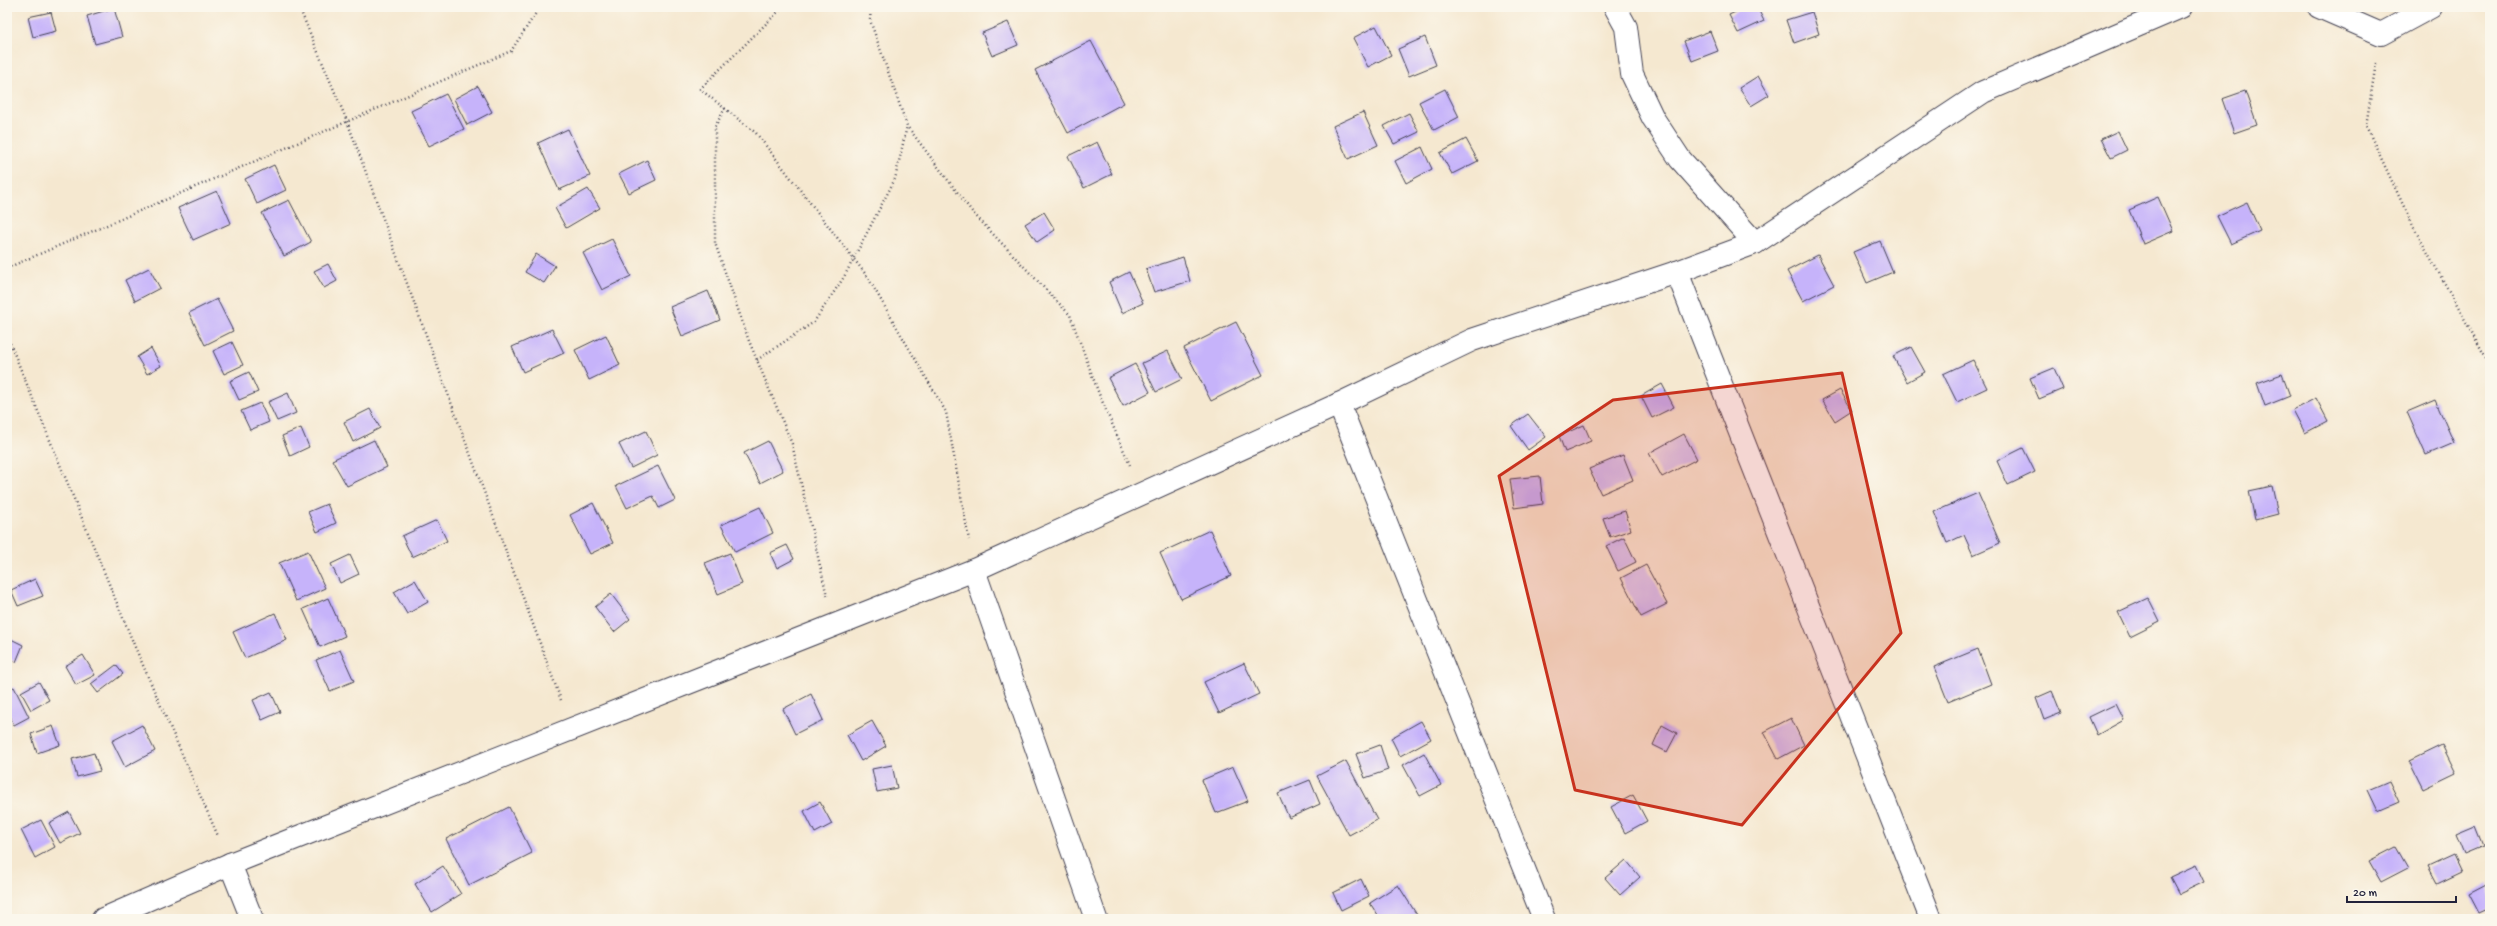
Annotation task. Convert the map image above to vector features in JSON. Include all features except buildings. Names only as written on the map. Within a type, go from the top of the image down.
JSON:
[{"type":"street","points":[[1615,7],[1626,27],[1632,74],[1654,118],[1680,159],[1755,243]]},
{"type":"street","points":[[103,919],[230,864],[974,570],[1339,404],[1472,340],[1676,272],[1755,243],[1983,92],[2181,7]]},
{"type":"street","points":[[2319,7],[2381,34],[2430,7]]},
{"type":"street","points":[[1676,272],[1931,919]]},
{"type":"street","points":[[1339,404],[1544,919]]},
{"type":"street","points":[[974,570],[1096,919]]},
{"type":"street","points":[[230,864],[252,919]]},
{"type":"path","points":[[299,7],[347,121],[572,729]]},
{"type":"path","points":[[7,268],[511,51],[540,7]]},
{"type":"path","points":[[783,7],[700,89],[756,133],[867,276],[946,412],[974,570]]},
{"type":"path","points":[[871,7],[870,20],[907,126],[973,213],[1070,316],[1099,394],[1143,493]]},
{"type":"path","points":[[2381,34],[2366,126],[2414,228],[2490,365]]},
{"type":"path","points":[[725,108],[715,127],[715,243],[757,360],[792,444],[834,625]]},
{"type":"path","points":[[757,360],[814,322],[854,260],[894,179],[907,126]]},
{"type":"path","points":[[7,336],[135,647],[230,864]]},
{"type":"highlighted area","points":[[1842,373],[1901,633],[1742,825],[1575,790],[1499,476],[1613,400]]}]
